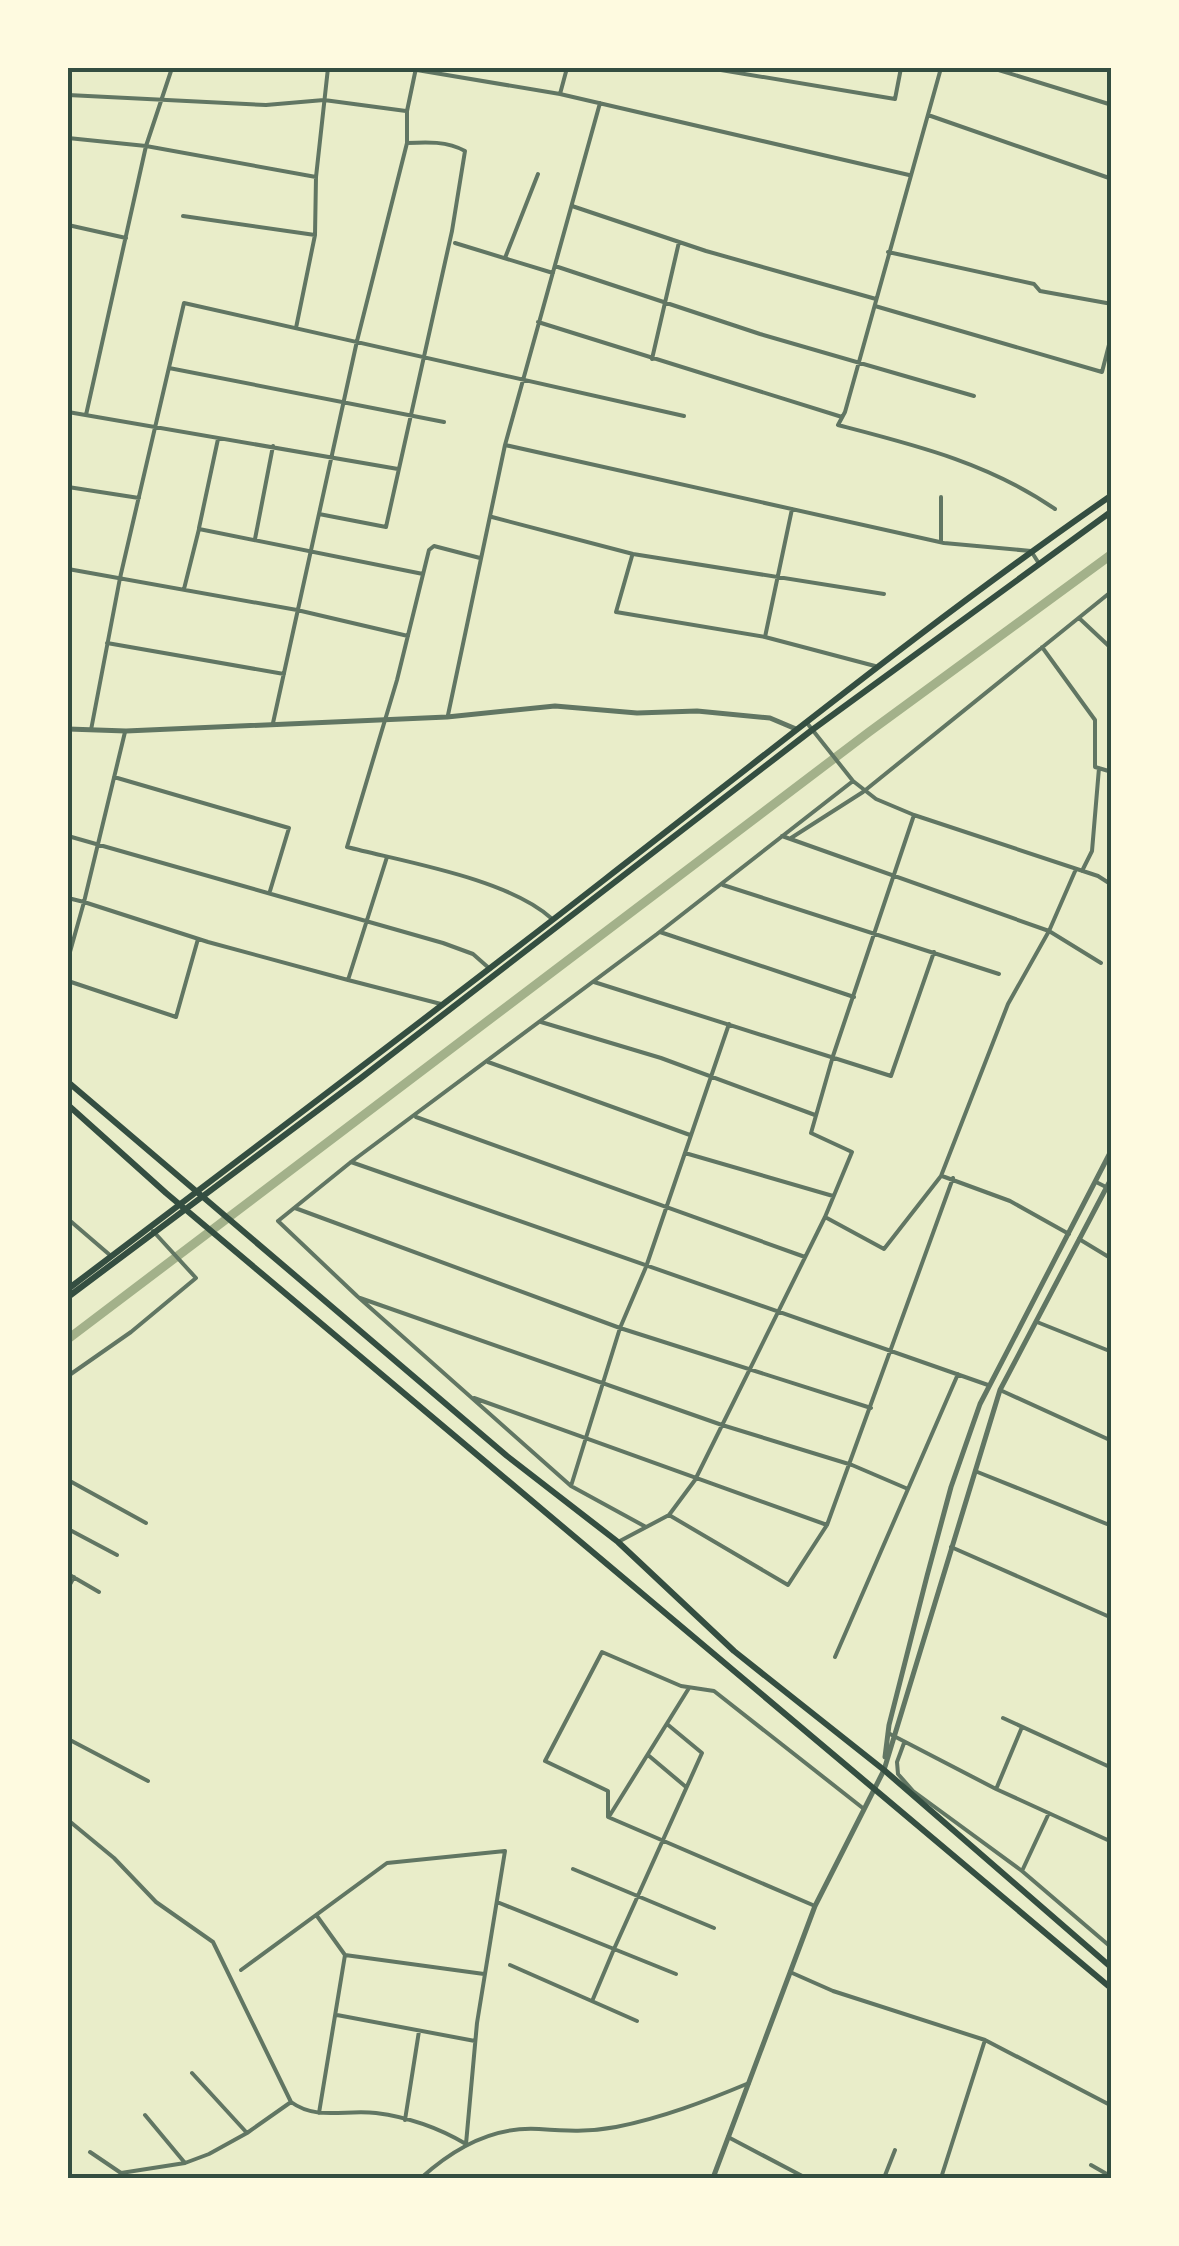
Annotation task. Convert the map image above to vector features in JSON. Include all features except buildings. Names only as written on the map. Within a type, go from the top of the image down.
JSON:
[{"type":"main road","points":[[68,1297],[151,1228],[556,923],[806,721],[1031,551],[1112,495]]},
{"type":"main road","points":[[68,1289],[151,1228],[224,1182],[556,923],[1112,511]]},
{"type":"main road","points":[[68,1082],[507,1456],[618,1542],[734,1651],[884,1770],[1112,1968]]},
{"type":"main road","points":[[68,1105],[166,1193],[1112,1989]]},
{"type":"street","points":[[86,415],[146,146],[172,68]]},
{"type":"street","points":[[296,330],[315,235],[316,177],[328,68]]},
{"type":"street","points":[[273,724],[356,340],[408,143],[407,111],[416,68],[560,94],[911,175]]},
{"type":"street","points":[[560,94],[567,68]]},
{"type":"street","points":[[709,68],[895,98],[900,68]]},
{"type":"street","points":[[941,68],[838,424],[942,452],[1019,484],[1055,509]]},
{"type":"street","points":[[992,68],[1112,104]]},
{"type":"street","points":[[68,95],[266,105],[324,100],[407,111]]},
{"type":"street","points":[[448,716],[505,445],[600,104]]},
{"type":"street","points":[[928,115],[1112,178]]},
{"type":"street","points":[[68,138],[146,146],[316,177]]},
{"type":"street","points":[[318,514],[386,527],[452,231],[465,151],[454,145],[408,143]]},
{"type":"street","points":[[505,258],[538,174]]},
{"type":"street","points":[[572,206],[1112,375]]},
{"type":"street","points":[[183,216],[315,235]]},
{"type":"street","points":[[68,225],[126,238]]},
{"type":"street","points":[[652,359],[679,242]]},
{"type":"street","points":[[456,243],[553,273]]},
{"type":"street","points":[[888,252],[1034,284],[1040,291],[1112,304]]},
{"type":"street","points":[[555,266],[974,396]]},
{"type":"street","points":[[91,730],[120,578],[184,303],[684,416]]},
{"type":"street","points":[[538,322],[842,417]]},
{"type":"street","points":[[1102,372],[1112,333]]},
{"type":"street","points":[[169,368],[444,422]]},
{"type":"street","points":[[68,412],[398,468]]},
{"type":"street","points":[[184,590],[218,440]]},
{"type":"street","points":[[505,445],[940,542],[1031,551],[1039,563]]},
{"type":"street","points":[[255,540],[274,446]]},
{"type":"street","points":[[68,488],[139,498]]},
{"type":"street","points":[[940,497],[940,542]]},
{"type":"street","points":[[764,637],[780,578],[792,509]]},
{"type":"street","points":[[490,516],[633,554],[884,594]]},
{"type":"street","points":[[199,529],[423,574]]},
{"type":"street","points":[[480,558],[434,546],[429,550],[348,848],[490,886],[542,910],[556,923]]},
{"type":"street","points":[[633,554],[616,612],[764,637],[879,668]]},
{"type":"street","points":[[68,569],[298,610],[408,636]]},
{"type":"street","points":[[791,838],[863,792],[1112,591]]},
{"type":"street","points":[[1078,616],[1112,649]]},
{"type":"street","points":[[107,643],[284,674]]},
{"type":"street","points":[[1042,647],[1096,720],[1095,767],[1112,772]]},
{"type":"street","points":[[68,730],[126,731],[448,716],[555,706],[637,713],[697,711],[770,718],[796,729]]},
{"type":"street","points":[[806,721],[863,792],[914,815],[1079,870],[1112,885]]},
{"type":"street","points":[[68,959],[126,731]]},
{"type":"street","points":[[824,1217],[884,1248],[941,1176],[1008,1004],[1092,850],[1099,768]]},
{"type":"street","points":[[114,778],[289,828],[270,891]]},
{"type":"street","points":[[646,1527],[571,1486],[278,1221],[853,781]]},
{"type":"street","points":[[618,1542],[669,1515],[695,1480],[852,1152],[811,1133],[914,815]]},
{"type":"street","points":[[68,836],[270,891],[474,954],[490,969]]},
{"type":"street","points":[[782,836],[1049,931],[1100,964]]},
{"type":"street","points":[[348,980],[386,857]]},
{"type":"street","points":[[721,884],[999,974]]},
{"type":"street","points":[[68,898],[198,939],[443,1005]]},
{"type":"street","points":[[660,932],[854,996]]},
{"type":"street","points":[[68,981],[176,1017],[198,939]]},
{"type":"street","points":[[594,982],[891,1076],[934,952]]},
{"type":"street","points":[[541,1022],[661,1058],[815,1115]]},
{"type":"street","points":[[571,1486],[620,1328],[646,1267],[729,1024]]},
{"type":"street","points":[[488,1062],[691,1136]]},
{"type":"street","points":[[416,1116],[805,1257]]},
{"type":"street","points":[[884,1770],[888,1733],[951,1487],[990,1386],[1112,1149]]},
{"type":"street","points":[[685,1153],[833,1196]]},
{"type":"street","points":[[351,1162],[990,1386]]},
{"type":"street","points":[[941,1176],[1010,1201],[1069,1234]]},
{"type":"street","points":[[713,2178],[815,1906],[884,1770],[1000,1390],[1112,1177]]},
{"type":"street","points":[[669,1515],[788,1585],[827,1526],[852,1465],[953,1178]]},
{"type":"street","points":[[1096,1182],[1109,1189]]},
{"type":"street","points":[[295,1208],[620,1328],[872,1408]]},
{"type":"street","points":[[68,1219],[111,1256]]},
{"type":"street","points":[[68,1376],[131,1332],[196,1278],[151,1228]]},
{"type":"street","points":[[1080,1240],[1112,1259]]},
{"type":"street","points":[[357,1296],[722,1425],[852,1465],[908,1489]]},
{"type":"street","points":[[1036,1322],[1112,1352]]},
{"type":"street","points":[[836,1658],[958,1374]]},
{"type":"street","points":[[1000,1390],[1112,1441]]},
{"type":"street","points":[[469,1396],[827,1526]]},
{"type":"street","points":[[975,1471],[1112,1526]]},
{"type":"street","points":[[68,1480],[146,1523]]},
{"type":"street","points":[[68,1529],[117,1555]]},
{"type":"street","points":[[952,1546],[1112,1618]]},
{"type":"street","points":[[68,1588],[70,1576],[99,1592]]},
{"type":"street","points":[[608,1817],[608,1791],[545,1761],[602,1652],[689,1688],[714,1691],[865,1810]]},
{"type":"street","points":[[608,1817],[689,1688]]},
{"type":"street","points":[[1004,1718],[1112,1768]]},
{"type":"street","points":[[592,2001],[702,1753],[666,1724]]},
{"type":"street","points":[[996,1789],[1022,1726]]},
{"type":"street","points":[[888,1733],[996,1789],[1112,1842]]},
{"type":"street","points":[[68,1739],[148,1781]]},
{"type":"street","points":[[904,1743],[897,1762],[898,1774],[913,1791],[1022,1871],[1112,1948]]},
{"type":"street","points":[[648,1754],[686,1788]]},
{"type":"street","points":[[1022,1871],[1049,1813]]},
{"type":"street","points":[[608,1817],[815,1906]]},
{"type":"street","points":[[68,1820],[114,1858],[156,1902],[213,1942],[291,2102],[306,2113],[375,2113],[405,2120],[442,2130],[466,2144]]},
{"type":"street","points":[[241,1970],[387,1863],[505,1851],[475,2041],[466,2144]]},
{"type":"street","points":[[573,1869],[714,1928]]},
{"type":"street","points":[[497,1902],[676,1974]]},
{"type":"street","points":[[317,1916],[345,1955],[319,2113]]},
{"type":"street","points":[[1106,1943],[1112,1936]]},
{"type":"street","points":[[345,1955],[485,1974]]},
{"type":"street","points":[[510,1965],[637,2020]]},
{"type":"street","points":[[790,1972],[985,2040],[1112,2106]]},
{"type":"street","points":[[335,2015],[475,2041]]},
{"type":"street","points":[[405,2120],[418,2031]]},
{"type":"street","points":[[941,2178],[985,2040]]},
{"type":"street","points":[[192,2073],[247,2133]]},
{"type":"street","points":[[421,2178],[466,2144],[499,2132],[536,2128],[574,2133],[618,2127],[664,2115],[749,2083]]},
{"type":"street","points":[[90,2152],[121,2174],[186,2163],[247,2133],[291,2102]]},
{"type":"street","points":[[144,2115],[186,2163]]},
{"type":"street","points":[[728,2137],[806,2178]]},
{"type":"street","points":[[884,2178],[895,2150]]},
{"type":"street","points":[[1090,2164],[1112,2177]]},
{"type":"waterway","points":[[68,1339],[869,732],[1112,554]]}]
